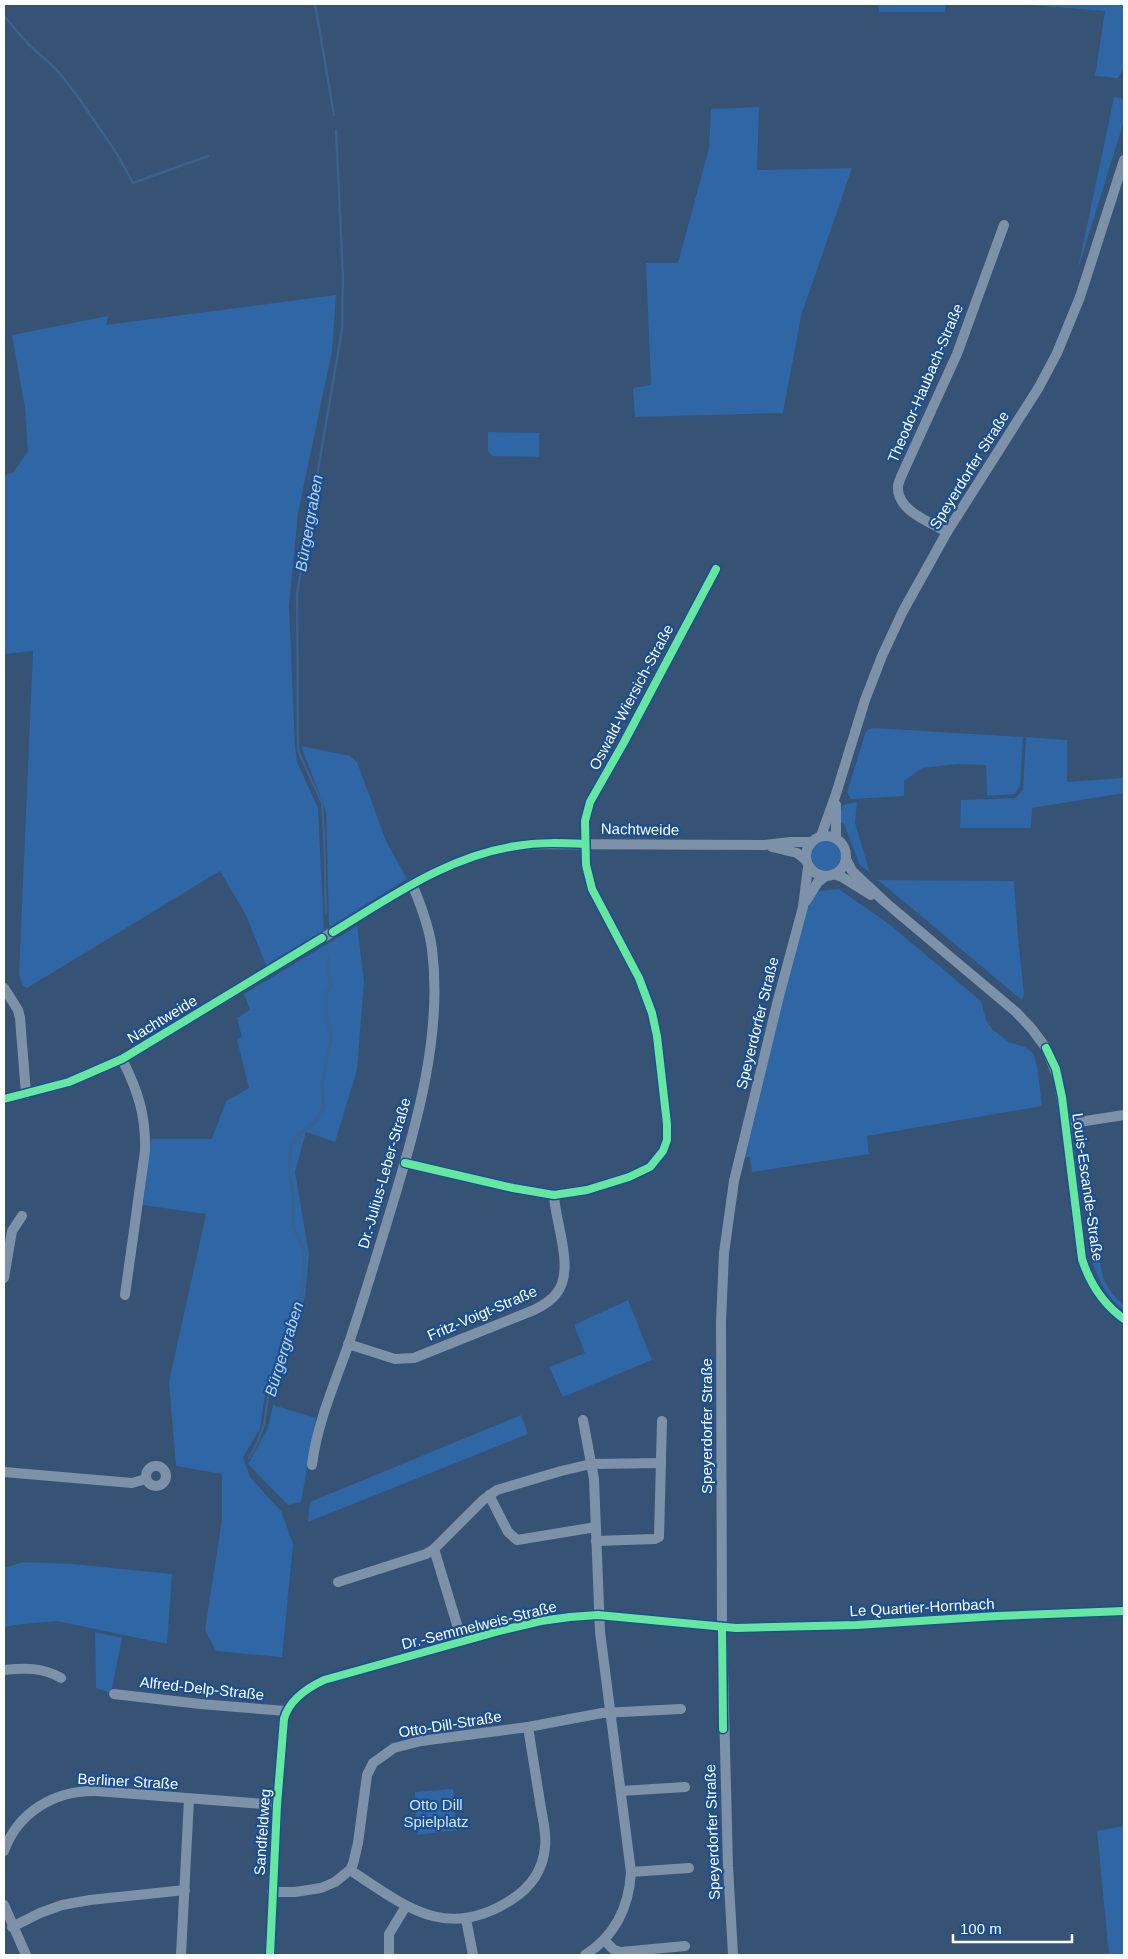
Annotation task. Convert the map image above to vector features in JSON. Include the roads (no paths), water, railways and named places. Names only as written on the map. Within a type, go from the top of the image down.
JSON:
[{"type":"street","name":"Speyerdorfer Straße","points":[[821,836],[865,700],[882,656],[903,611],[948,532],[1039,387],[1057,353],[1080,297],[1124,160]]},
{"type":"street","name":"Theodor-Haubach-Straße","points":[[948,532],[908,509],[900,500],[898,486],[957,354],[1004,225]]},
{"type":"street","name":"Oswald-Wiersich-Straße","points":[[405,1163],[513,1188],[554,1195],[587,1190],[638,1173],[650,1167],[664,1151],[667,1140],[665,1105],[657,1036],[652,1013],[639,978],[592,889],[586,865],[585,820],[590,802],[716,569]]},
{"type":"street","name":"Speyerdorfer Straße","points":[[836,794],[836,838]]},
{"type":"street","points":[[821,836],[836,838],[844,846],[846,859],[841,869],[830,875],[814,872],[807,863],[806,852],[810,842],[821,836]]},
{"type":"street","name":"Nachtweide","points":[[4,1099],[69,1082],[122,1059],[412,884],[450,865],[510,847],[534,844],[764,845],[810,842]]},
{"type":"street","name":"Nachtweide","points":[[764,845],[794,852],[807,863]]},
{"type":"street","name":"Louis-Escande-Straße","points":[[846,859],[851,869],[885,902],[1016,1012],[1046,1048],[1056,1069],[1061,1088],[1080,1250],[1085,1269],[1099,1295],[1112,1310],[1124,1318]]},
{"type":"street","name":"Speyerdorfer Straße","points":[[733,1955],[728,1866],[722,1628],[721,1322],[726,1235],[736,1173],[778,1000],[803,907],[807,863]]},
{"type":"street","name":"Speyerdorfer Straße","points":[[803,907],[818,882],[830,875]]},
{"type":"street","name":"Louis-Escande-Straße","points":[[830,875],[842,877],[885,902]]},
{"type":"street","name":"Dr.-Julius-Leber-Straße","points":[[312,1465],[316,1437],[348,1344],[405,1163],[424,1083],[432,1025],[432,956],[429,930],[423,908],[412,884]]},
{"type":"street","points":[[4,988],[18,1010],[20,1018],[26,1094]]},
{"type":"street","name":"Nachtweide","points":[[122,1059],[141,1105],[145,1134],[144,1160],[124,1294]]},
{"type":"street","points":[[1066,1124],[1124,1115]]},
{"type":"street","name":"Fritz-Voigt-Straße","points":[[348,1344],[395,1358],[414,1358],[545,1304],[560,1289],[565,1273],[554,1195]]},
{"type":"street","points":[[4,1278],[12,1231],[22,1216]]},
{"type":"street","points":[[583,1420],[594,1479],[598,1616],[631,1872],[626,1907],[614,1928],[604,1940],[585,1955]]},
{"type":"street","points":[[596,1541],[659,1538],[662,1421]]},
{"type":"street","points":[[338,1582],[420,1557],[434,1549],[489,1495],[514,1485],[591,1464],[661,1463]]},
{"type":"street","points":[[4,1472],[132,1483],[146,1478]]},
{"type":"street","points":[[489,1495],[508,1532],[517,1540],[596,1527]]},
{"type":"street","points":[[434,1549],[462,1641]]},
{"type":"street","name":"Le Quartier-Hornbach","points":[[722,1628],[857,1625],[997,1616],[1124,1611]]},
{"type":"street","name":"Dr.-Semmelweis-Straße","points":[[286,1711],[297,1697],[324,1680],[541,1621],[598,1616],[722,1628]]},
{"type":"street","points":[[4,1670],[36,1669],[52,1672],[61,1678]]},
{"type":"street","name":"Alfred-Delp-Straße","points":[[114,1694],[286,1711]]},
{"type":"street","name":"Otto-Dill-Straße","points":[[350,1870],[358,1843],[367,1775],[373,1763],[394,1748],[412,1743],[528,1727],[610,1712],[681,1708]]},
{"type":"street","name":"Sandfeldweg","points":[[270,1955],[277,1805],[286,1711]]},
{"type":"street","points":[[272,1892],[295,1892],[321,1888],[334,1882],[350,1870],[406,1906],[437,1917],[466,1918],[492,1910],[515,1897],[532,1882],[541,1865],[546,1841],[528,1727]]},
{"type":"street","points":[[621,1791],[685,1787]]},
{"type":"street","name":"Berliner Straße","points":[[4,1851],[16,1828],[28,1815],[45,1802],[74,1792],[96,1791],[277,1805]]},
{"type":"street","points":[[181,1955],[188,1799]]},
{"type":"street","points":[[631,1872],[689,1868]]},
{"type":"street","points":[[12,1927],[40,1913],[62,1905],[90,1900],[185,1890]]},
{"type":"street","points":[[4,1905],[12,1927],[26,1955]]},
{"type":"street","points":[[389,1955],[389,1934],[406,1906]]},
{"type":"street","points":[[466,1918],[473,1955]]},
{"type":"street","points":[[604,1940],[614,1950],[621,1952],[685,1946]]},
{"type":"waterway","name":"Bürgergraben","points":[[315,4],[334,115]]},
{"type":"waterway","points":[[4,16],[28,44],[56,69],[76,94],[117,154],[133,183],[208,156]]},
{"type":"waterway","name":"Bürgergraben","points":[[326,914],[322,803],[299,753],[298,745],[297,594],[342,329],[343,277],[336,130]]},
{"type":"waterway","name":"Bürgergraben","points":[[249,1458],[264,1425],[270,1383],[292,1331],[303,1288],[305,1251],[293,1227],[293,1195],[289,1169],[291,1147],[299,1134],[315,1122],[324,1108],[322,1085],[331,1039],[327,1019],[326,994],[331,985],[328,976],[329,956]]},
{"type":"park label","name":"Otto Dill Spielplatz","points":[[436,1812]]}]
